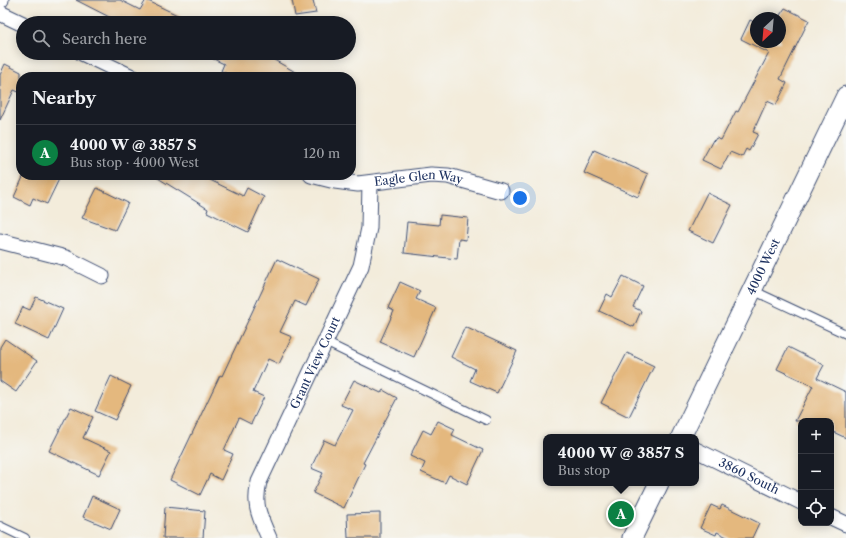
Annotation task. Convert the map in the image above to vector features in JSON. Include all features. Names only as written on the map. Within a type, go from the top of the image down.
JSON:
[{"type":"street","points":[[0,13],[16,21]]},
{"type":"street","points":[[97,60],[122,72]]},
{"type":"street","name":"4000 West","points":[[682,434],[846,96]]},
{"type":"street","name":"Eagle Glen Way","points":[[331,180],[370,183],[431,175],[460,178],[500,191]]},
{"type":"street","name":"Grant View Court","points":[[269,538],[257,510],[256,500],[259,482],[352,287],[365,254],[369,228],[370,183]]},
{"type":"street","points":[[0,242],[43,251],[66,258],[102,276]]},
{"type":"street","name":"3860 South","points":[[699,451],[798,501]]},
{"type":"street","points":[[632,538],[658,486]]},
{"type":"street","points":[[834,518],[846,524]]},
{"type":"lane","points":[[752,290],[846,334]]},
{"type":"lane","points":[[325,342],[486,420]]},
{"type":"lane","points":[[0,526],[25,538]]},
{"type":"building","points":[[76,0],[120,0],[140,10],[146,0],[179,16],[107,16]]},
{"type":"building","points":[[292,0],[313,0],[316,13],[295,16]]},
{"type":"building","points":[[785,8],[809,20],[780,79],[787,83],[776,105],[767,101],[753,132],[758,134],[749,151],[746,149],[742,157],[730,152],[721,169],[702,160],[713,140],[714,141],[716,138],[721,140],[736,111],[738,112],[769,53],[759,48],[786,48],[786,12],[782,12]]},
{"type":"building","points":[[750,20],[750,44],[741,39]]},
{"type":"building","points":[[216,60],[274,60],[295,72],[223,72],[221,71],[224,64]]},
{"type":"building","points":[[5,64],[21,72],[16,72],[16,91],[14,90],[0,120],[0,75]]},
{"type":"building","points":[[594,150],[648,174],[638,197],[584,173]]},
{"type":"building","points":[[22,180],[59,180],[47,204],[33,198],[30,205],[14,197]]},
{"type":"building","points":[[161,180],[210,180],[243,196],[247,188],[264,197],[248,232],[207,212],[208,209]]},
{"type":"building","points":[[97,188],[128,203],[115,230],[82,218]]},
{"type":"building","points":[[707,193],[732,205],[713,243],[688,231]]},
{"type":"building","points":[[440,215],[468,218],[466,240],[459,239],[457,259],[404,253],[407,222],[439,225]]},
{"type":"building","points":[[277,259],[319,279],[306,306],[295,301],[280,332],[292,337],[279,364],[268,359],[253,392],[264,397],[251,424],[239,418],[224,450],[233,454],[221,480],[210,474],[200,495],[170,480],[220,375],[222,376]]},
{"type":"building","points":[[623,276],[643,286],[633,307],[641,311],[634,327],[599,311],[607,294],[612,297]]},
{"type":"building","points":[[400,282],[420,291],[416,299],[436,308],[414,357],[380,342],[394,311],[388,308]]},
{"type":"building","points":[[36,297],[63,309],[49,340],[15,324],[23,307],[30,310]]},
{"type":"building","points":[[465,327],[517,351],[497,393],[470,381],[475,369],[451,357]]},
{"type":"building","points":[[5,339],[37,361],[16,392],[0,381],[0,347]]},
{"type":"building","points":[[788,347],[824,365],[817,378],[846,392],[846,438],[834,432],[834,418],[798,418],[798,421],[795,421],[813,386],[777,369]]},
{"type":"building","points":[[627,353],[654,366],[629,417],[601,403]]},
{"type":"building","points":[[111,376],[131,386],[115,420],[95,411]]},
{"type":"building","points":[[354,380],[381,393],[383,390],[397,398],[363,463],[365,464],[344,508],[313,493],[323,473],[311,468],[324,440],[335,445],[353,410],[341,405]]},
{"type":"building","points":[[71,407],[93,417],[83,438],[111,451],[99,475],[49,451]]},
{"type":"building","points":[[438,421],[455,429],[452,435],[483,450],[467,484],[449,475],[445,483],[421,472],[425,463],[410,456],[423,430],[431,434]]},
{"type":"building","points":[[92,496],[120,509],[111,529],[83,517]]},
{"type":"building","points":[[711,505],[720,509],[722,505],[759,523],[752,538],[729,538],[717,532],[716,535],[700,528]]},
{"type":"building","points":[[165,507],[205,511],[203,538],[163,538]]},
{"type":"building","points":[[380,513],[380,538],[348,538],[347,514]]},
{"type":"place","name":"4000 W @ 3857 S","points":[[621,514]]}]
